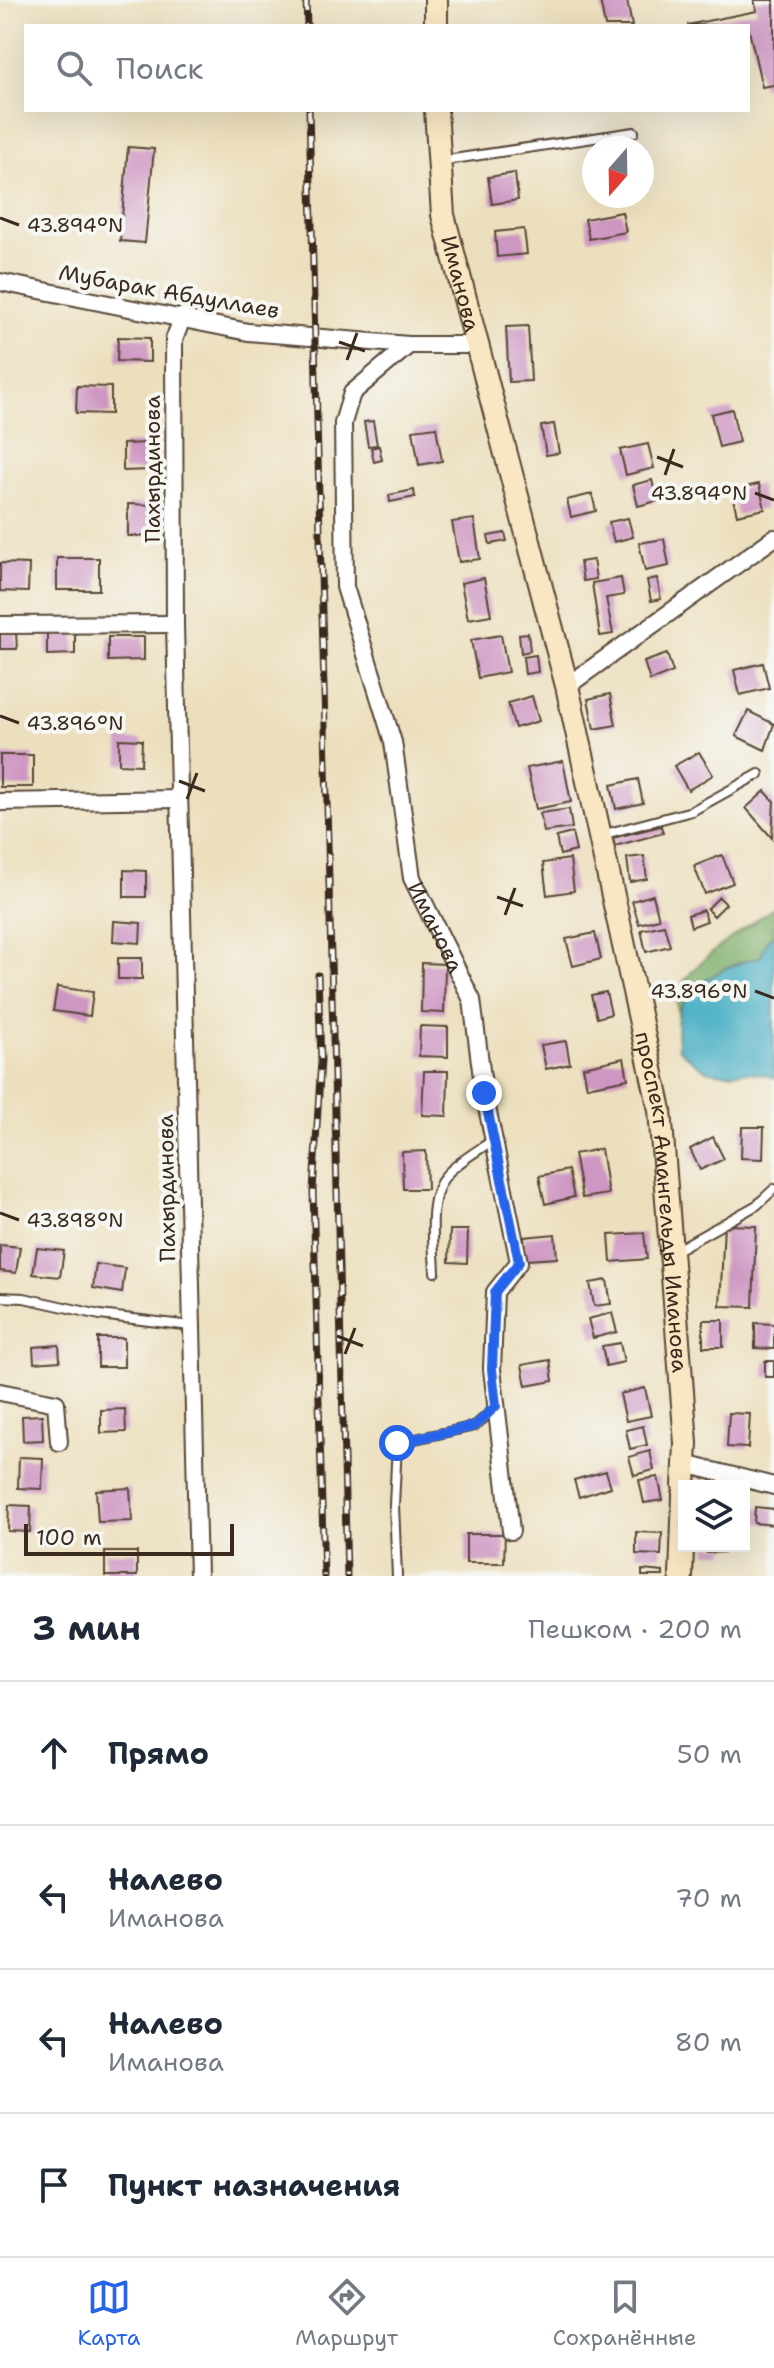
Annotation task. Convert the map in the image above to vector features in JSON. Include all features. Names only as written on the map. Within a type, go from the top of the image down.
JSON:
[{"type":"main road","points":[[436,0],[436,24]]},
{"type":"main road","name":"Иманова","points":[[436,112],[443,215],[475,345],[509,456],[567,686]]},
{"type":"main road","name":"проспект Амангельды Иманова","points":[[567,686],[660,1110],[685,1475]]},
{"type":"main road","points":[[681,1576],[682,1552]]},
{"type":"street","name":"Мубарак Абдуллаев","points":[[0,282],[183,316],[248,332],[409,345],[475,345]]},
{"type":"street","name":"Пахырдинова","points":[[183,316],[174,340],[175,624],[198,1576]]},
{"type":"street","name":"Иманова","points":[[409,345],[352,393],[343,423],[345,587],[393,742],[412,878],[472,1000],[493,1140],[519,1262],[495,1292],[492,1369],[511,1531]]},
{"type":"street","points":[[567,686],[774,538]]},
{"type":"street","points":[[0,625],[175,624]]},
{"type":"street","points":[[0,802],[179,799]]},
{"type":"street","points":[[0,1392],[56,1403],[59,1442]]},
{"type":"street","points":[[685,1475],[774,1486]]},
{"type":"lane","points":[[439,161],[634,132]]},
{"type":"lane","points":[[600,835],[692,811],[759,774]]},
{"type":"lane","points":[[435,1272],[434,1207],[438,1190],[447,1174],[493,1140]]},
{"type":"lane","points":[[671,1253],[757,1205],[774,1189]]},
{"type":"lane","points":[[0,1297],[191,1326]]},
{"type":"lane","points":[[397,1576],[397,1443],[475,1426],[496,1406]]},
{"type":"green space","points":[[774,907],[774,934],[766,942],[761,957],[733,965],[712,976],[678,1014],[679,990],[687,978],[722,945]]},
{"type":"water","points":[[774,934],[774,1078],[758,1073],[716,1073],[705,1069],[678,1048],[677,1021],[682,1005],[699,985],[711,977],[737,964],[761,957],[766,942]]},
{"type":"building","points":[[600,0],[627,0],[632,24],[605,24]]},
{"type":"building","points":[[754,0],[774,0],[774,85],[762,87],[750,24],[692,24],[757,11]]},
{"type":"building","points":[[128,147],[154,149],[145,243],[120,241]]},
{"type":"building","points":[[515,173],[518,200],[492,204],[488,177]]},
{"type":"building","points":[[622,212],[626,232],[589,239],[585,219]]},
{"type":"building","points":[[524,229],[527,254],[497,257],[495,232]]},
{"type":"building","points":[[528,326],[531,381],[509,382],[506,327]]},
{"type":"building","points":[[118,337],[150,338],[150,362],[117,361]]},
{"type":"building","points":[[77,386],[111,387],[111,414],[76,413]]},
{"type":"building","points":[[732,409],[739,442],[719,447],[711,414]]},
{"type":"building","points":[[373,421],[377,445],[368,446],[364,422]]},
{"type":"building","points":[[554,424],[559,453],[546,455],[541,426]]},
{"type":"building","points":[[436,427],[442,461],[419,465],[413,430]]},
{"type":"building","points":[[149,443],[150,470],[123,471],[123,444]]},
{"type":"building","points":[[648,444],[654,468],[626,475],[620,450]]},
{"type":"building","points":[[379,446],[382,460],[374,462],[371,448]]},
{"type":"building","points":[[652,480],[657,501],[638,506],[633,485]]},
{"type":"building","points":[[759,484],[765,509],[737,515],[731,490]]},
{"type":"building","points":[[414,490],[415,497],[390,502],[389,495]]},
{"type":"building","points":[[592,494],[596,511],[571,517],[567,500]]},
{"type":"building","points":[[128,504],[153,505],[153,536],[128,536]]},
{"type":"building","points":[[628,518],[633,537],[614,542],[609,522]]},
{"type":"building","points":[[474,519],[480,559],[459,562],[452,522]]},
{"type":"building","points":[[505,533],[507,541],[490,544],[488,536]]},
{"type":"building","points":[[664,539],[669,566],[645,571],[639,543]]},
{"type":"building","points":[[57,558],[99,558],[99,590],[57,590]]},
{"type":"building","points":[[593,560],[596,579],[583,581],[580,562]]},
{"type":"building","points":[[0,563],[29,564],[28,592],[0,591]]},
{"type":"building","points":[[484,578],[491,615],[468,619],[461,583]]},
{"type":"building","points":[[621,578],[624,595],[606,598],[613,634],[600,636],[592,583]]},
{"type":"building","points":[[657,578],[661,599],[651,601],[647,580]]},
{"type":"building","points":[[47,631],[75,631],[75,654],[47,655]]},
{"type":"building","points":[[16,632],[17,649],[0,649],[0,633]]},
{"type":"building","points":[[528,633],[530,651],[521,653],[519,634]]},
{"type":"building","points":[[501,635],[508,672],[478,678],[471,640]]},
{"type":"building","points":[[108,637],[144,637],[144,660],[108,661]]},
{"type":"building","points":[[667,654],[673,672],[650,681],[644,662]]},
{"type":"building","points":[[536,655],[538,672],[525,674],[523,657]]},
{"type":"building","points":[[763,663],[769,688],[740,695],[734,670]]},
{"type":"building","points":[[610,694],[616,725],[594,729],[588,699]]},
{"type":"building","points":[[532,696],[539,721],[515,728],[508,703]]},
{"type":"building","points":[[748,711],[774,724],[765,750],[736,736]]},
{"type":"building","points":[[119,739],[142,740],[141,765],[119,764]]},
{"type":"building","points":[[699,752],[713,775],[688,790],[674,766]]},
{"type":"building","points":[[0,755],[33,755],[33,787],[0,787]]},
{"type":"building","points":[[563,761],[571,802],[536,809],[527,768]]},
{"type":"building","points":[[638,779],[643,803],[616,809],[611,785]]},
{"type":"building","points":[[765,791],[774,801],[772,838],[746,808]]},
{"type":"building","points":[[569,809],[572,828],[544,832],[540,813]]},
{"type":"building","points":[[661,826],[663,833],[615,846],[613,838]]},
{"type":"building","points":[[572,833],[576,851],[560,855],[556,837]]},
{"type":"building","points":[[722,855],[733,883],[705,894],[694,866]]},
{"type":"building","points":[[644,856],[647,879],[630,882],[627,858]]},
{"type":"building","points":[[570,859],[574,891],[547,895],[543,863]]},
{"type":"building","points":[[124,870],[146,871],[146,897],[124,897]]},
{"type":"building","points":[[653,895],[659,919],[639,924],[632,901]]},
{"type":"building","points":[[719,897],[726,904],[714,916],[707,909]]},
{"type":"building","points":[[703,910],[707,921],[691,927],[688,915]]},
{"type":"building","points":[[114,921],[141,923],[140,943],[113,941]]},
{"type":"building","points":[[664,925],[670,946],[646,952],[641,930]]},
{"type":"building","points":[[595,933],[601,959],[573,966],[566,939]]},
{"type":"building","points":[[118,958],[142,958],[142,979],[118,979]]},
{"type":"building","points":[[422,963],[445,964],[444,1013],[421,1012]]},
{"type":"building","points":[[57,987],[93,992],[90,1016],[53,1011]]},
{"type":"building","points":[[606,992],[611,1014],[597,1018],[591,995]]},
{"type":"building","points":[[420,1026],[448,1027],[448,1057],[419,1056]]},
{"type":"building","points":[[566,1041],[570,1064],[546,1069],[541,1045]]},
{"type":"building","points":[[624,1058],[628,1079],[587,1087],[583,1067]]},
{"type":"building","points":[[424,1071],[448,1071],[447,1116],[422,1115]]},
{"type":"building","points":[[742,1127],[764,1127],[763,1159],[741,1158]]},
{"type":"building","points":[[713,1137],[724,1159],[700,1170],[690,1149]]},
{"type":"building","points":[[601,1149],[608,1194],[582,1198],[574,1154]]},
{"type":"building","points":[[426,1151],[427,1189],[403,1189],[402,1152]]},
{"type":"building","points":[[568,1170],[574,1197],[545,1204],[539,1176]]},
{"type":"building","points":[[724,1225],[756,1226],[753,1307],[720,1306]]},
{"type":"building","points":[[450,1230],[468,1230],[467,1263],[449,1262]]},
{"type":"building","points":[[644,1233],[647,1259],[611,1262],[609,1235]]},
{"type":"building","points":[[555,1234],[557,1258],[526,1260],[524,1237]]},
{"type":"building","points":[[0,1245],[20,1247],[16,1273],[0,1271]]},
{"type":"building","points":[[37,1248],[64,1251],[60,1277],[33,1274]]},
{"type":"building","points":[[96,1264],[125,1268],[122,1293],[93,1288]]},
{"type":"building","points":[[607,1280],[611,1304],[594,1306],[590,1283]]},
{"type":"building","points":[[612,1313],[617,1332],[593,1338],[588,1319]]},
{"type":"building","points":[[703,1320],[723,1320],[723,1347],[703,1347]]},
{"type":"building","points":[[755,1323],[774,1324],[774,1349],[755,1348]]},
{"type":"building","points":[[98,1338],[124,1338],[124,1367],[98,1367]]},
{"type":"building","points":[[620,1343],[624,1362],[606,1366],[602,1346]]},
{"type":"building","points":[[59,1345],[60,1361],[34,1363],[33,1347]]},
{"type":"building","points":[[550,1360],[553,1381],[526,1386],[522,1365]]},
{"type":"building","points":[[765,1361],[774,1361],[774,1377],[765,1377]]},
{"type":"building","points":[[645,1388],[651,1416],[626,1421],[620,1394]]},
{"type":"building","points":[[125,1409],[126,1432],[101,1433],[101,1410]]},
{"type":"building","points":[[729,1413],[750,1414],[748,1448],[727,1447]]},
{"type":"building","points":[[42,1415],[43,1440],[23,1441],[22,1416]]},
{"type":"building","points":[[643,1426],[647,1445],[630,1449],[626,1430]]},
{"type":"building","points":[[650,1451],[654,1470],[634,1475],[629,1457]]},
{"type":"building","points":[[19,1457],[43,1458],[42,1489],[18,1488]]},
{"type":"building","points":[[606,1471],[611,1487],[579,1497],[574,1480]]},
{"type":"building","points":[[658,1477],[663,1500],[644,1503],[639,1480]]},
{"type":"building","points":[[130,1488],[132,1521],[98,1522],[96,1490]]},
{"type":"building","points":[[9,1505],[31,1506],[30,1532],[8,1531]]},
{"type":"building","points":[[755,1507],[774,1509],[774,1525],[754,1523]]},
{"type":"building","points":[[636,1532],[662,1533],[661,1555],[636,1554]]},
{"type":"building","points":[[466,1534],[505,1534],[504,1563],[466,1563]]},
{"type":"building","points":[[105,1552],[137,1552],[137,1576],[105,1576]]},
{"type":"building","points":[[642,1570],[663,1572],[663,1576],[642,1576]]},
{"type":"railway","points":[[306,0],[307,24]]},
{"type":"railway","points":[[309,112],[347,1576]]},
{"type":"railway","points":[[318,975],[321,1060],[313,1191],[324,1576]]},
{"type":"route","points":[[397,1443],[475,1426],[496,1406],[492,1369],[495,1292],[519,1262],[484,1093]]}]
